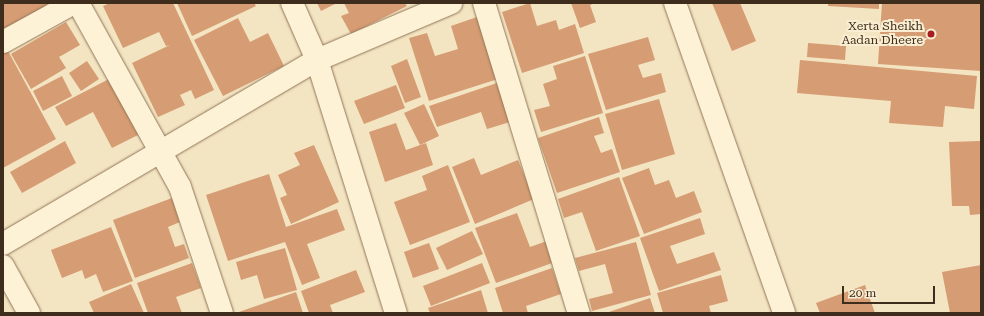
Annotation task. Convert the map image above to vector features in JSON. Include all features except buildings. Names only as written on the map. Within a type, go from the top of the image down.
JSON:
[{"type":"street","points":[[3,42],[74,3]]},
{"type":"street","points":[[78,3],[180,187],[222,313]]},
{"type":"street","points":[[292,3],[317,60],[396,313]]},
{"type":"street","points":[[3,244],[160,150],[317,60],[451,3]]},
{"type":"street","points":[[484,3],[579,313]]},
{"type":"street","points":[[675,3],[784,313]]},
{"type":"street","points":[[3,266],[29,313]]},
{"type":"place","name":"Xerta Sheikh Aadan Dheere","points":[[931,34]]}]
